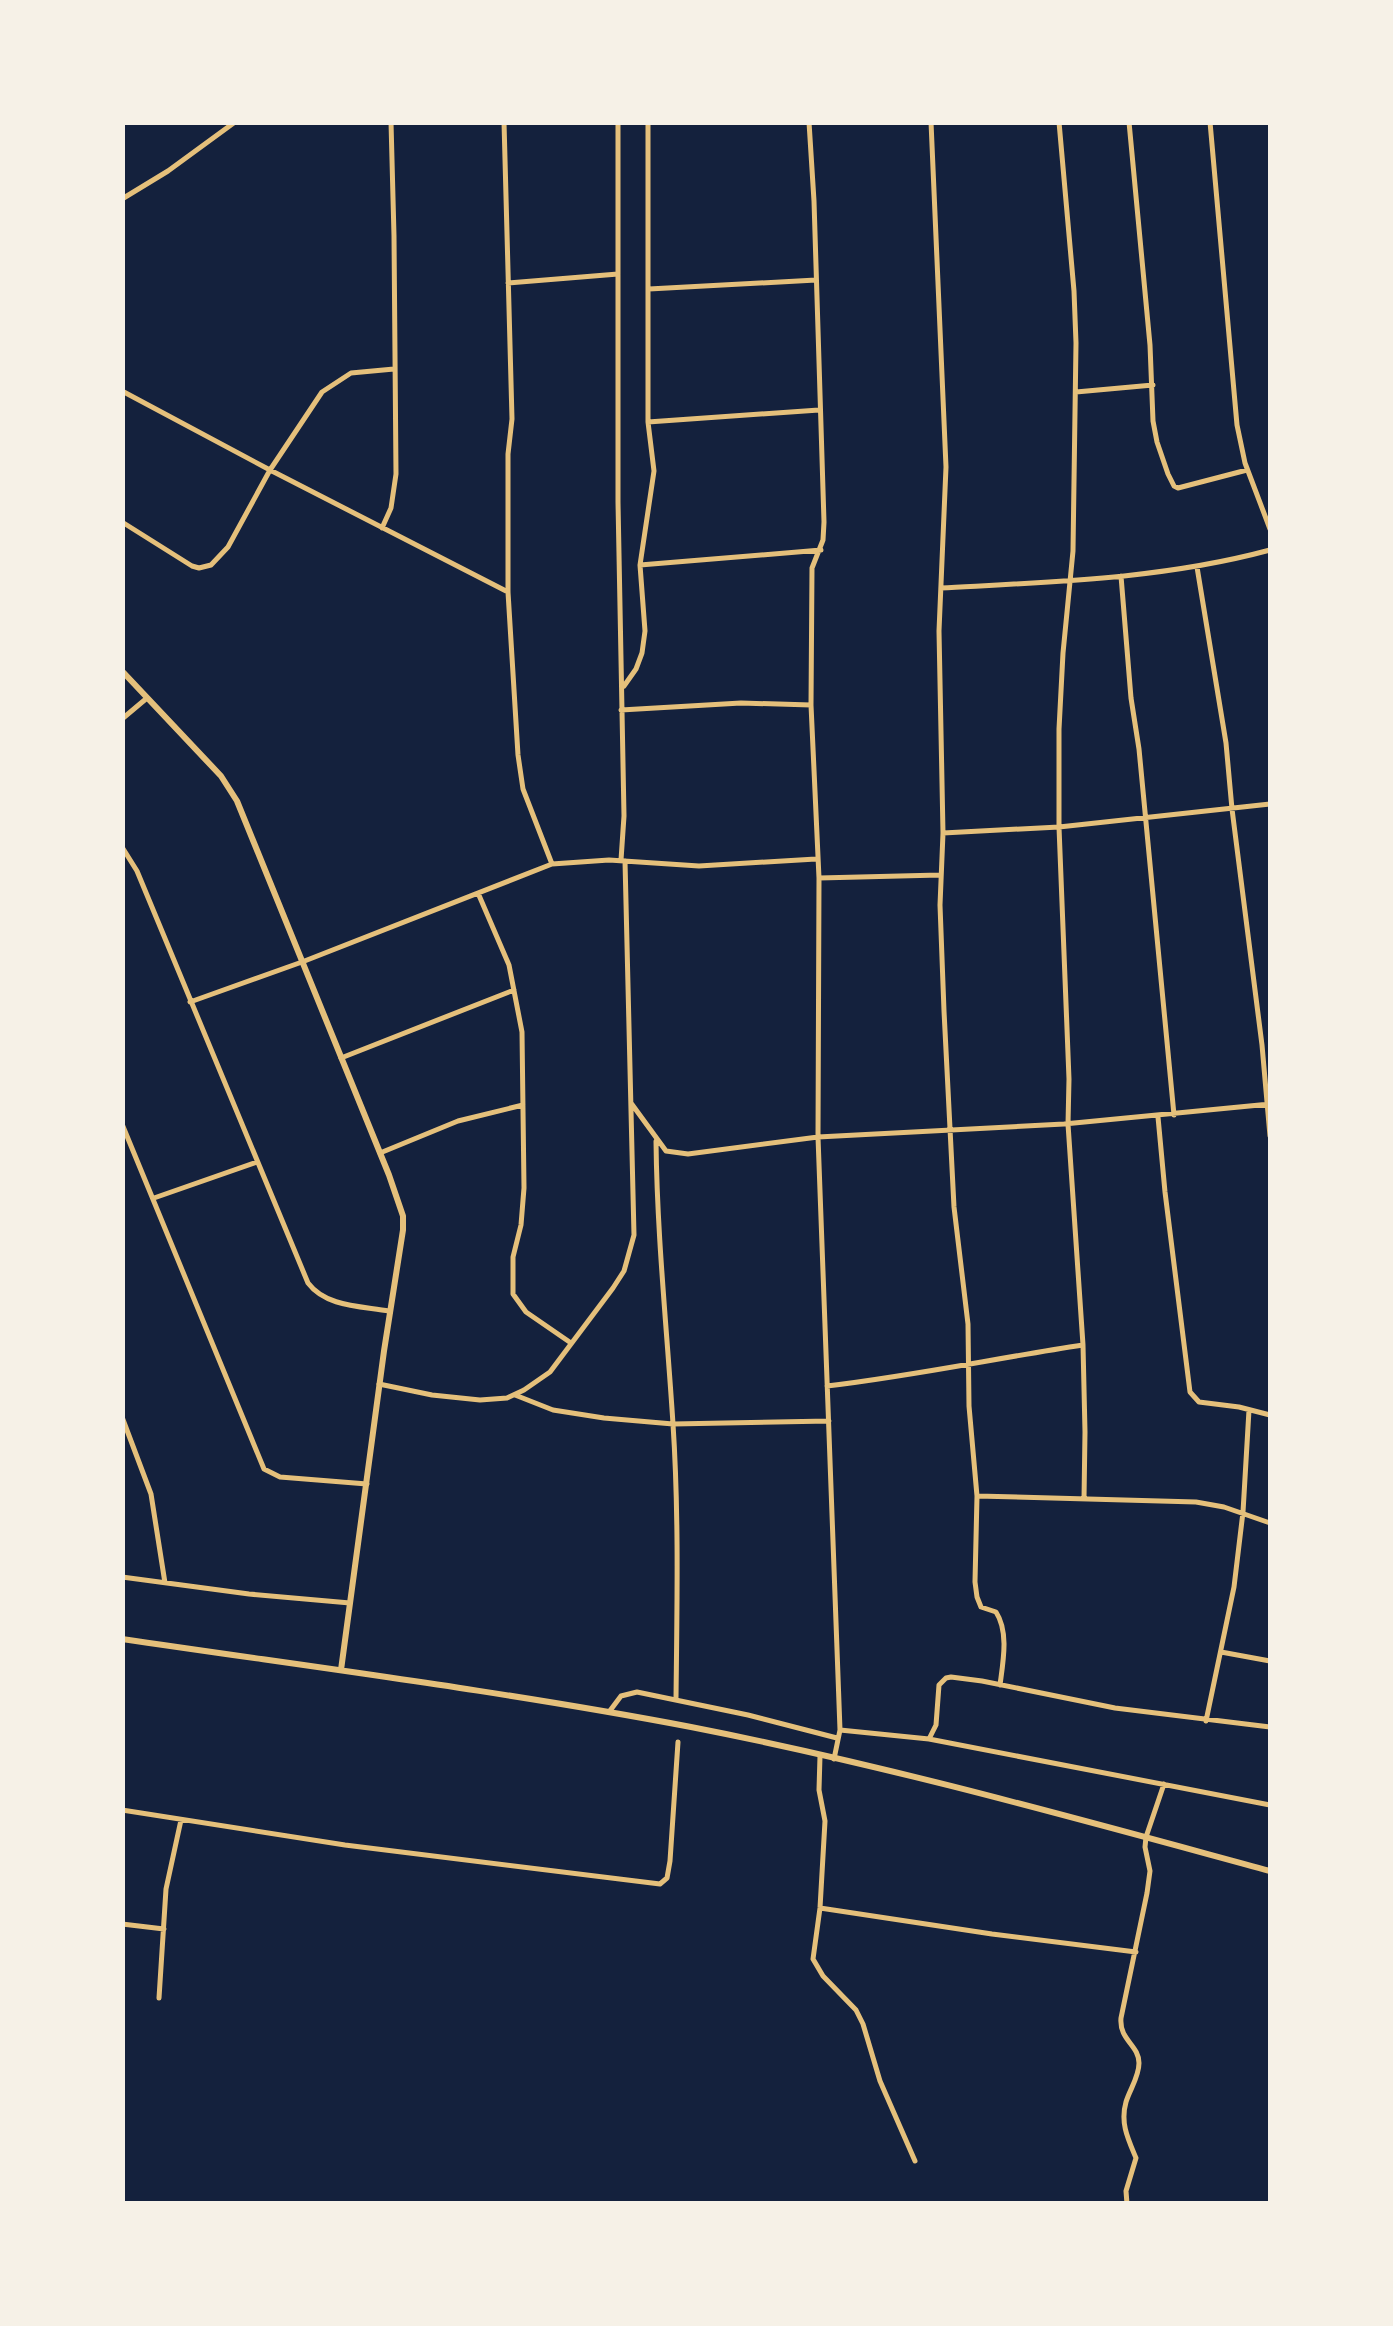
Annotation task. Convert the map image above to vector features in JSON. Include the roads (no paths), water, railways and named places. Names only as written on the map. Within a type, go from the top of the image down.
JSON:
[{"type":"street","points":[[122,199],[235,122]]},
{"type":"street","points":[[382,528],[391,508],[396,474],[391,122]]},
{"type":"street","points":[[504,122],[512,419],[508,454],[508,592],[520,774],[552,864]]},
{"type":"street","points":[[379,1384],[480,1400],[515,1395],[550,1372],[624,1272],[634,1235],[623,860],[618,122]]},
{"type":"street","points":[[622,688],[642,653],[645,630],[640,565],[654,470],[648,422],[648,122]]},
{"type":"street","points":[[809,122],[824,522],[821,550],[812,568],[811,705],[819,878],[818,1137],[839,1734],[834,1759]]},
{"type":"street","points":[[931,122],[946,467],[939,630],[943,833],[940,875],[949,1132],[968,1324],[977,1496],[976,1597],[981,1607],[996,1612],[1002,1621],[1004,1655],[1000,1685]]},
{"type":"street","points":[[1059,122],[1074,291],[1076,392],[1071,581],[1059,728],[1059,826],[1068,1124],[1083,1345],[1084,1499]]},
{"type":"street","points":[[1130,122],[1156,437],[1178,488],[1247,470]]},
{"type":"street","points":[[1210,122],[1238,425],[1247,470],[1270,529]]},
{"type":"street","points":[[508,284],[618,274]]},
{"type":"street","points":[[649,288],[816,280]]},
{"type":"street","points":[[122,522],[192,566],[208,567],[228,547],[270,470],[322,392],[351,373],[394,369]]},
{"type":"street","points":[[1076,392],[1153,385]]},
{"type":"street","points":[[122,390],[508,592]]},
{"type":"street","points":[[648,422],[819,410]]},
{"type":"street","points":[[640,565],[821,550]]},
{"type":"street","points":[[941,588],[1121,576],[1197,566],[1270,550]]},
{"type":"street","points":[[1197,566],[1226,743],[1270,1136]]},
{"type":"street","points":[[1121,576],[1174,1115]]},
{"type":"street","points":[[122,671],[221,776],[237,800],[403,1216],[342,1670]]},
{"type":"street","points":[[122,719],[148,698]]},
{"type":"street","points":[[621,710],[741,703],[811,705]]},
{"type":"street","points":[[943,833],[1059,826],[1270,804]]},
{"type":"street","points":[[122,847],[136,870],[308,1282],[317,1294],[336,1302],[389,1311]]},
{"type":"street","points":[[190,1002],[552,864],[623,860],[699,866],[818,859]]},
{"type":"street","points":[[819,878],[940,875]]},
{"type":"street","points":[[478,892],[509,965],[522,1032],[524,1188],[513,1257],[513,1294],[526,1312],[571,1343]]},
{"type":"street","points":[[340,1058],[514,990]]},
{"type":"street","points":[[630,1103],[666,1151],[688,1154],[818,1137],[1068,1124],[1269,1104]]},
{"type":"street","points":[[380,1153],[458,1121],[523,1106]]},
{"type":"street","points":[[1158,1116],[1190,1392],[1199,1402],[1270,1415]]},
{"type":"street","points":[[122,1124],[264,1469],[280,1477],[366,1484]]},
{"type":"street","points":[[656,1138],[678,1561],[676,1699]]},
{"type":"street","points":[[154,1198],[257,1162]]},
{"type":"street","points":[[827,1386],[904,1377],[1083,1345]]},
{"type":"street","points":[[515,1395],[553,1410],[673,1424],[829,1421]]},
{"type":"street","points":[[1206,1720],[1234,1588],[1249,1410]]},
{"type":"street","points":[[122,1417],[151,1494],[166,1584]]},
{"type":"street","points":[[977,1496],[1196,1502],[1243,1512],[1270,1523]]},
{"type":"street","points":[[122,1577],[350,1603]]},
{"type":"street","points":[[122,1640],[540,1699],[696,1728],[834,1759],[1270,1871]]},
{"type":"street","points":[[1221,1652],[1270,1661]]},
{"type":"street","points":[[930,1739],[936,1725],[937,1692],[942,1681],[960,1677],[1116,1708],[1270,1728]]},
{"type":"street","points":[[610,1712],[621,1696],[630,1692],[839,1734],[930,1739],[1270,1805]]},
{"type":"street","points":[[122,1810],[346,1845],[660,1884],[667,1878],[670,1861],[678,1742]]},
{"type":"street","points":[[820,1756],[819,1790],[826,1821],[814,1964],[856,2010],[880,2081],[914,2161]]},
{"type":"street","points":[[1127,2204],[1126,2191],[1136,2158],[1127,2140],[1124,2119],[1139,2063],[1120,2026],[1150,1871],[1146,1837],[1164,1784]]},
{"type":"street","points":[[159,1998],[166,1889],[181,1820]]},
{"type":"street","points":[[820,1908],[1136,1952]]},
{"type":"street","points":[[122,1924],[164,1929]]}]
